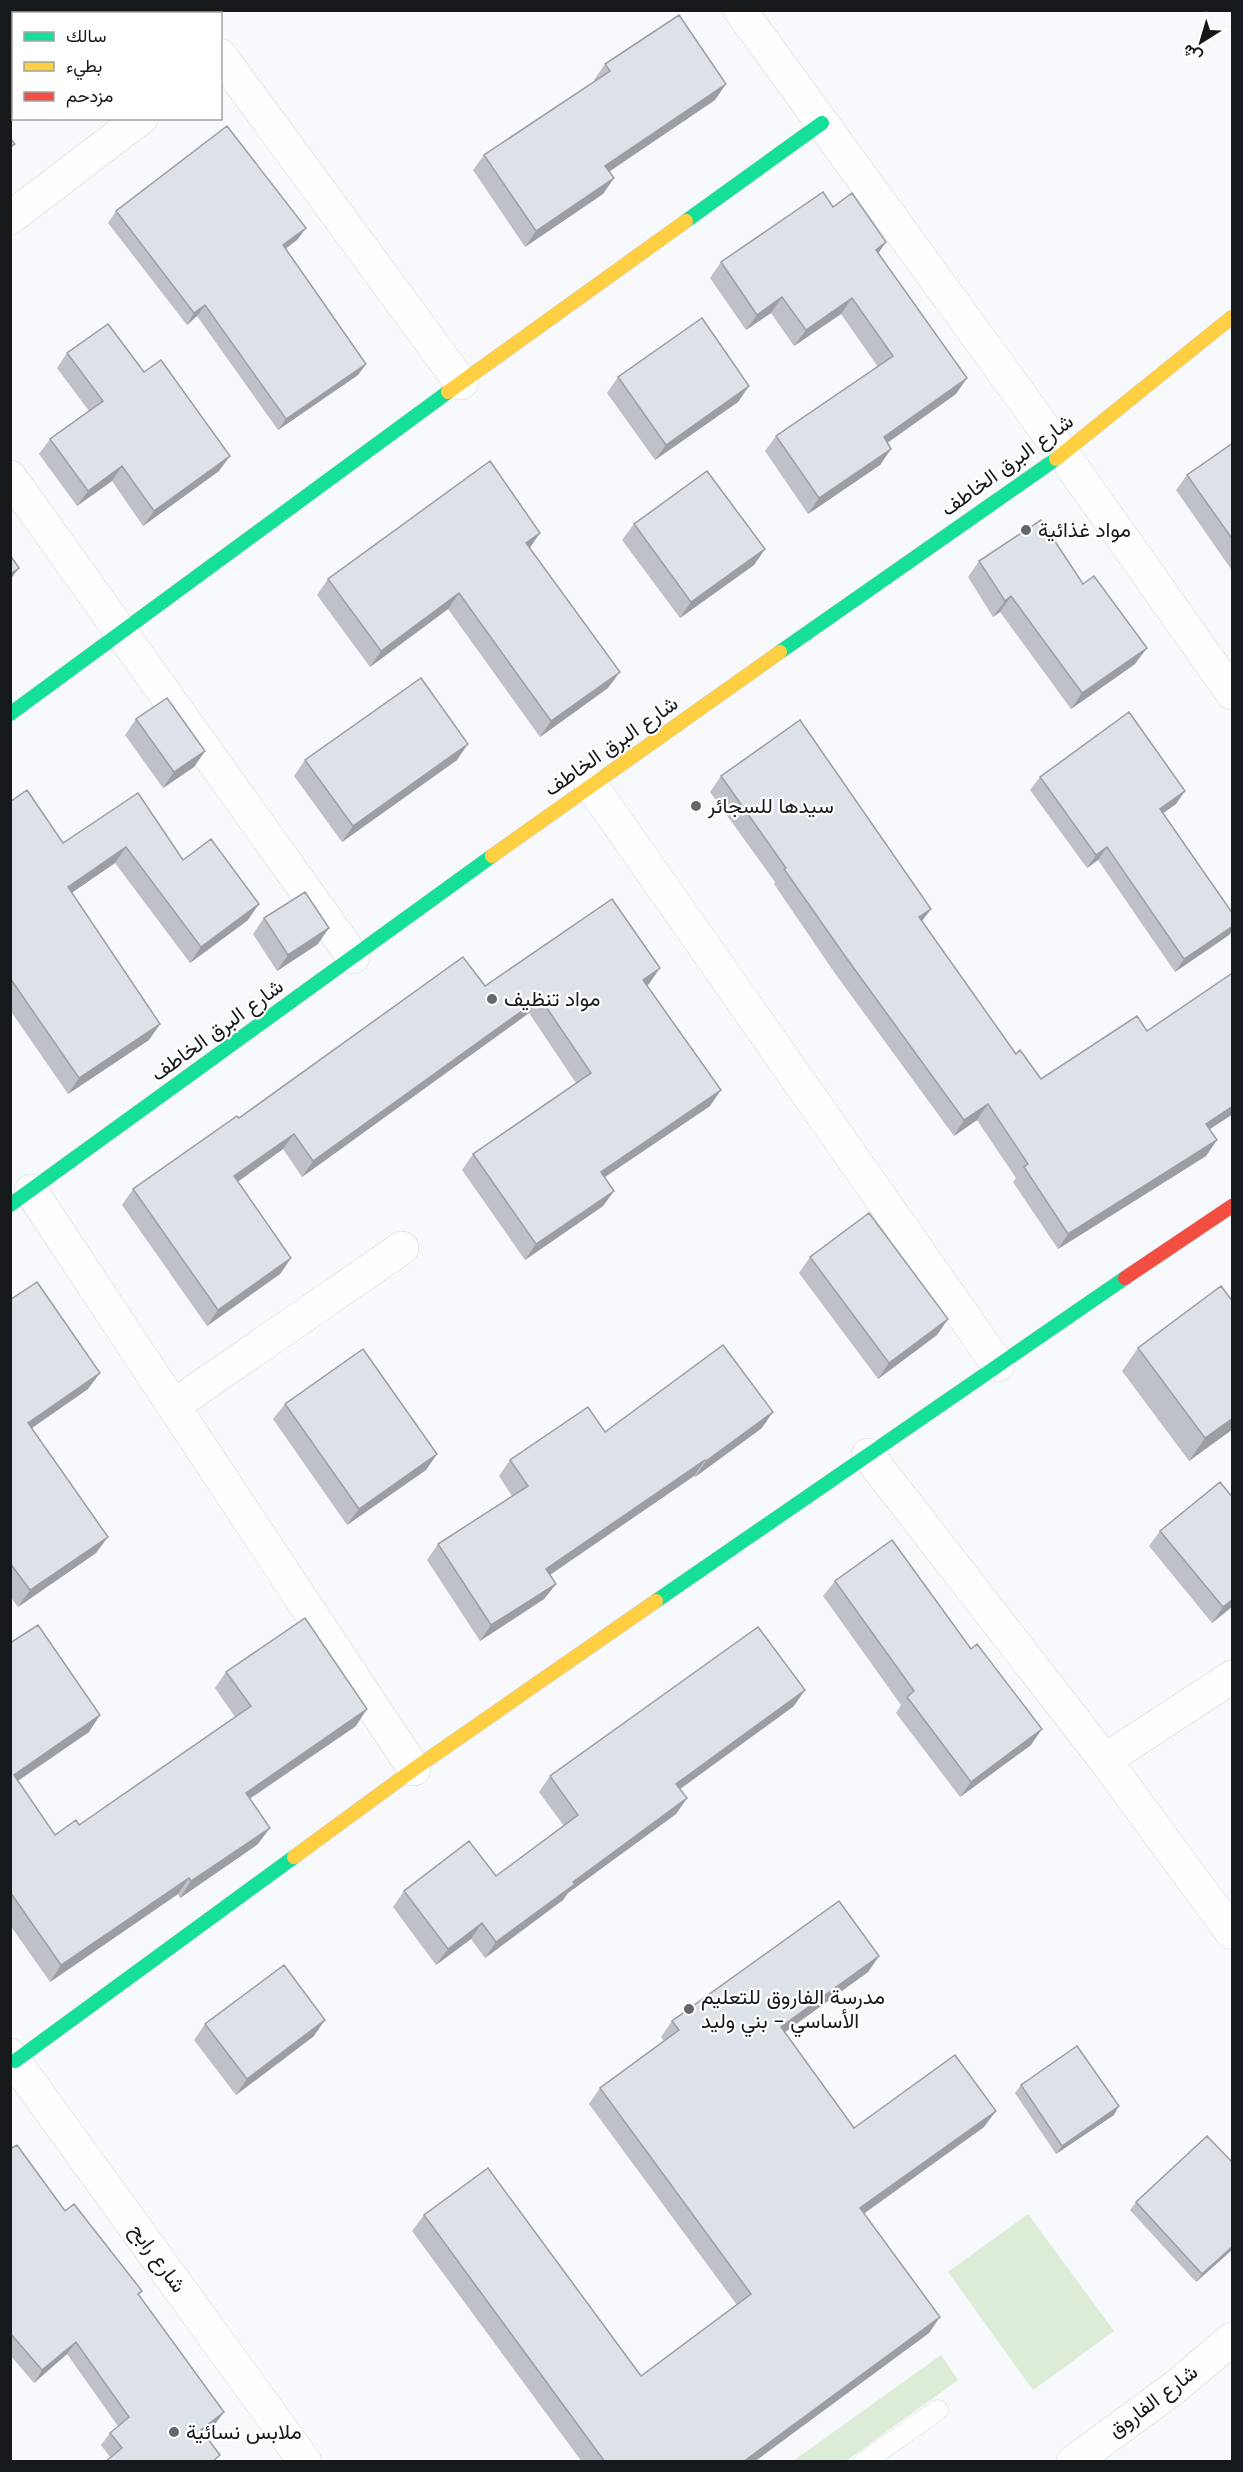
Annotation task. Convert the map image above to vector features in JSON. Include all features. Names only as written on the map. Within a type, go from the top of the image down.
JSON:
[{"type":"street","points":[[740,10],[1063,454],[1233,693]]},
{"type":"street","points":[[222,57],[461,383]]},
{"type":"street","points":[[10,218],[138,120]]},
{"type":"street","points":[[10,714],[461,383],[822,123]]},
{"type":"street","name":"شارع البرق الخاطف","points":[[21,1198],[591,785],[1063,454],[1233,317]]},
{"type":"street","points":[[10,477],[123,631],[353,957]]},
{"type":"street","points":[[591,785],[998,1365]]},
{"type":"street","points":[[21,1198],[173,1406],[414,1770]]},
{"type":"street","points":[[13,2058],[414,1770],[998,1365],[1233,1206]]},
{"type":"street","points":[[173,1406],[402,1248]]},
{"type":"street","points":[[868,1455],[1105,1760],[1233,1933]]},
{"type":"street","points":[[1105,1760],[1233,1677]]},
{"type":"street","name":"شارع رابح","points":[[13,2058],[305,2462]]},
{"type":"street","name":"شارع الفاروق","points":[[1073,2462],[1174,2388],[1233,2339]]},
{"type":"lane","points":[[864,2462],[938,2410]]},
{"type":"green space","points":[[1028,2214],[1114,2331],[1033,2390],[948,2272]]},
{"type":"green space","points":[[941,2355],[958,2380],[846,2461],[793,2461]]},
{"type":"building","points":[[24,10],[120,10],[121,12],[25,12]]},
{"type":"building","points":[[679,15],[726,84],[605,166],[614,178],[536,231],[484,155],[610,71],[605,64]]},
{"type":"building","points":[[227,126],[306,228],[283,245],[366,364],[286,419],[205,305],[194,313],[116,211]]},
{"type":"building","points":[[823,192],[833,207],[852,193],[886,242],[876,250],[967,378],[884,437],[891,449],[819,498],[776,436],[893,356],[852,298],[806,330],[782,297],[757,315],[721,262]]},
{"type":"building","points":[[702,318],[749,386],[666,445],[618,377]]},
{"type":"building","points":[[108,324],[144,372],[161,360],[230,456],[154,511],[122,466],[88,491],[50,439],[103,401],[67,353]]},
{"type":"building","points":[[1233,443],[1233,540],[1187,475]]},
{"type":"building","points":[[490,461],[540,533],[526,543],[620,672],[551,721],[459,593],[381,651],[328,579]]},
{"type":"building","points":[[707,471],[765,549],[691,602],[634,524]]},
{"type":"building","points":[[1041,520],[1083,584],[1094,576],[1147,648],[1082,693],[1011,596],[1005,601],[979,561]]},
{"type":"building","points":[[10,555],[19,568],[10,574]]},
{"type":"building","points":[[421,678],[468,744],[353,826],[305,760]]},
{"type":"building","points":[[167,698],[205,751],[174,772],[136,719]]},
{"type":"building","points":[[1129,712],[1185,791],[1160,809],[1233,914],[1233,926],[1184,959],[1107,847],[1096,855],[1040,777]]},
{"type":"building","points":[[800,720],[931,909],[919,917],[1016,1054],[1020,1050],[1041,1079],[1137,1016],[1147,1031],[1231,974],[1233,977],[1233,1106],[1206,1124],[1217,1140],[1068,1234],[1024,1167],[1028,1164],[988,1104],[964,1120],[845,956],[721,776]]},
{"type":"building","points":[[27,790],[63,843],[138,793],[183,860],[211,839],[259,904],[201,947],[126,847],[68,887],[160,1024],[79,1078],[10,978],[10,802]]},
{"type":"building","points":[[305,892],[329,928],[288,955],[264,918]]},
{"type":"building","points":[[612,899],[660,968],[643,980],[721,1090],[601,1172],[614,1191],[536,1244],[473,1154],[591,1073],[540,998],[313,1161],[294,1134],[234,1176],[291,1258],[218,1310],[133,1189],[237,1116],[239,1118],[463,957],[485,986]]},
{"type":"building","points":[[869,1213],[948,1319],[889,1363],[810,1257]]},
{"type":"building","points":[[37,1282],[100,1373],[28,1423],[108,1537],[30,1590],[10,1563],[10,1300]]},
{"type":"building","points":[[1221,1286],[1233,1302],[1233,1418],[1205,1438],[1138,1348]]},
{"type":"building","points":[[723,1345],[773,1412],[706,1461],[546,1569],[556,1584],[491,1625],[438,1544],[528,1486],[510,1460],[588,1407],[605,1432]]},
{"type":"building","points":[[363,1349],[437,1454],[359,1509],[285,1404]]},
{"type":"building","points":[[1220,1482],[1233,1498],[1233,1599],[1223,1607],[1160,1531]]},
{"type":"building","points":[[892,1540],[971,1649],[977,1644],[1042,1729],[971,1782],[907,1697],[914,1691],[835,1581]]},
{"type":"building","points":[[305,1618],[367,1709],[246,1793],[270,1828],[191,1881],[189,1878],[61,1965],[10,1892],[10,1643],[38,1625],[100,1715],[14,1775],[55,1835],[76,1820],[79,1825],[251,1706],[226,1672]]},
{"type":"building","points":[[758,1627],[805,1690],[676,1784],[687,1798],[496,1942],[482,1923],[448,1949],[404,1891],[469,1841],[496,1876],[578,1815],[550,1776]]},
{"type":"building","points":[[839,1901],[879,1956],[781,2027],[854,2128],[955,2055],[996,2111],[860,2208],[940,2317],[743,2462],[605,2462],[424,2215],[488,2168],[641,2376],[751,2294],[600,2088],[679,2030],[672,2021]]},
{"type":"building","points":[[284,1965],[325,2020],[247,2079],[205,2024]]},
{"type":"building","points":[[1077,2046],[1119,2106],[1062,2146],[1021,2085]]},
{"type":"building","points":[[1207,2136],[1233,2163],[1233,2246],[1202,2274],[1136,2202]]},
{"type":"building","points":[[17,2145],[65,2211],[74,2204],[142,2291],[138,2294],[224,2412],[201,2430],[220,2455],[212,2462],[105,2462],[122,2448],[110,2433],[129,2417],[76,2342],[42,2370],[10,2333],[10,2149]]},
{"type":"traffic: fast","points":[[686,221],[822,123]]},
{"type":"traffic: fast","points":[[10,714],[448,392]]},
{"type":"traffic: fast","points":[[780,652],[1056,459]]},
{"type":"traffic: fast","points":[[10,1205],[492,856]]},
{"type":"traffic: fast","points":[[656,1601],[1125,1278]]},
{"type":"traffic: fast","points":[[15,2061],[294,1857]]},
{"type":"traffic: slow","points":[[448,392],[686,221]]},
{"type":"traffic: slow","points":[[1056,459],[1232,317]]},
{"type":"traffic: slow","points":[[492,856],[780,652]]},
{"type":"traffic: slow","points":[[294,1857],[414,1769],[656,1601]]},
{"type":"traffic: jam","points":[[1125,1278],[1232,1206]]},
{"type":"place","name":"مواد غذائية","points":[[1026,530]]},
{"type":"place","name":"سيدها للسجائر","points":[[696,806]]},
{"type":"place","name":"مواد تنظيف","points":[[492,999]]},
{"type":"place","name":"مدرسة الفاروق للتعليم الأساسي - بني وليد","points":[[689,2009]]},
{"type":"place","name":"ملابس نسائية","points":[[174,2432]]}]
